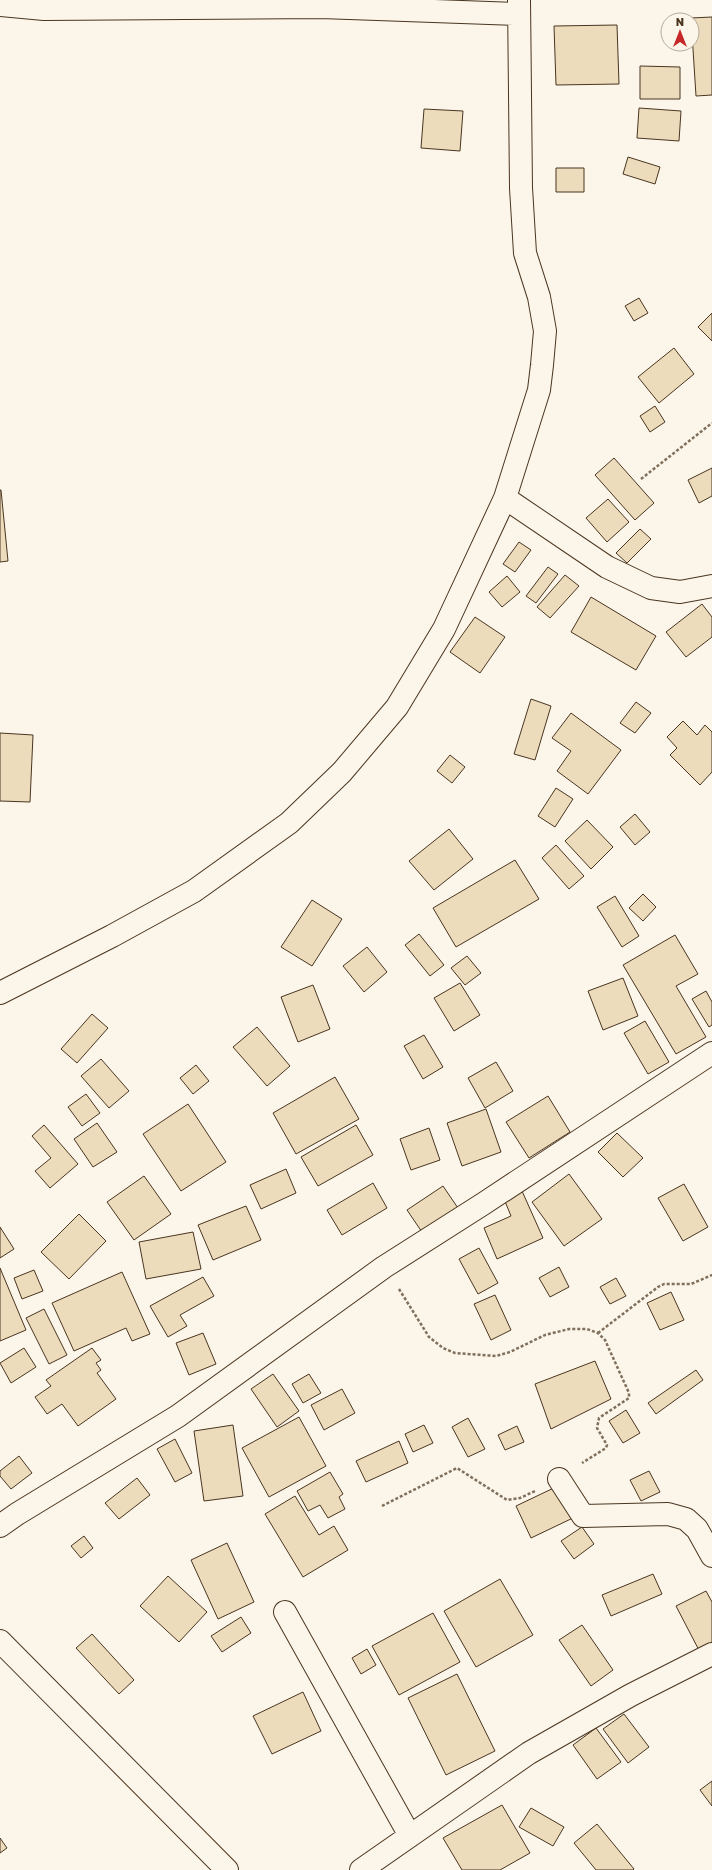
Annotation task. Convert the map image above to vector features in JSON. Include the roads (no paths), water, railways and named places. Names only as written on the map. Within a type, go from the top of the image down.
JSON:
[{"type":"street","points":[[0,5],[44,9],[519,7],[521,188],[525,253],[539,297],[545,331],[539,390],[505,498],[444,628],[397,707],[342,772],[289,823],[194,891],[112,936],[0,993]]},
{"type":"street","points":[[505,498],[606,567],[651,588],[680,592],[712,586]]},
{"type":"street","points":[[0,1526],[16,1514],[178,1416],[384,1267],[490,1200],[712,1053]]},
{"type":"street","points":[[559,1479],[583,1516],[668,1514],[686,1520],[697,1529],[709,1545]]},
{"type":"street","points":[[285,1612],[410,1836]]},
{"type":"street","points":[[5,1654],[108,1748],[227,1870]]},
{"type":"street","points":[[362,1870],[529,1753],[631,1695],[712,1654]]}]
